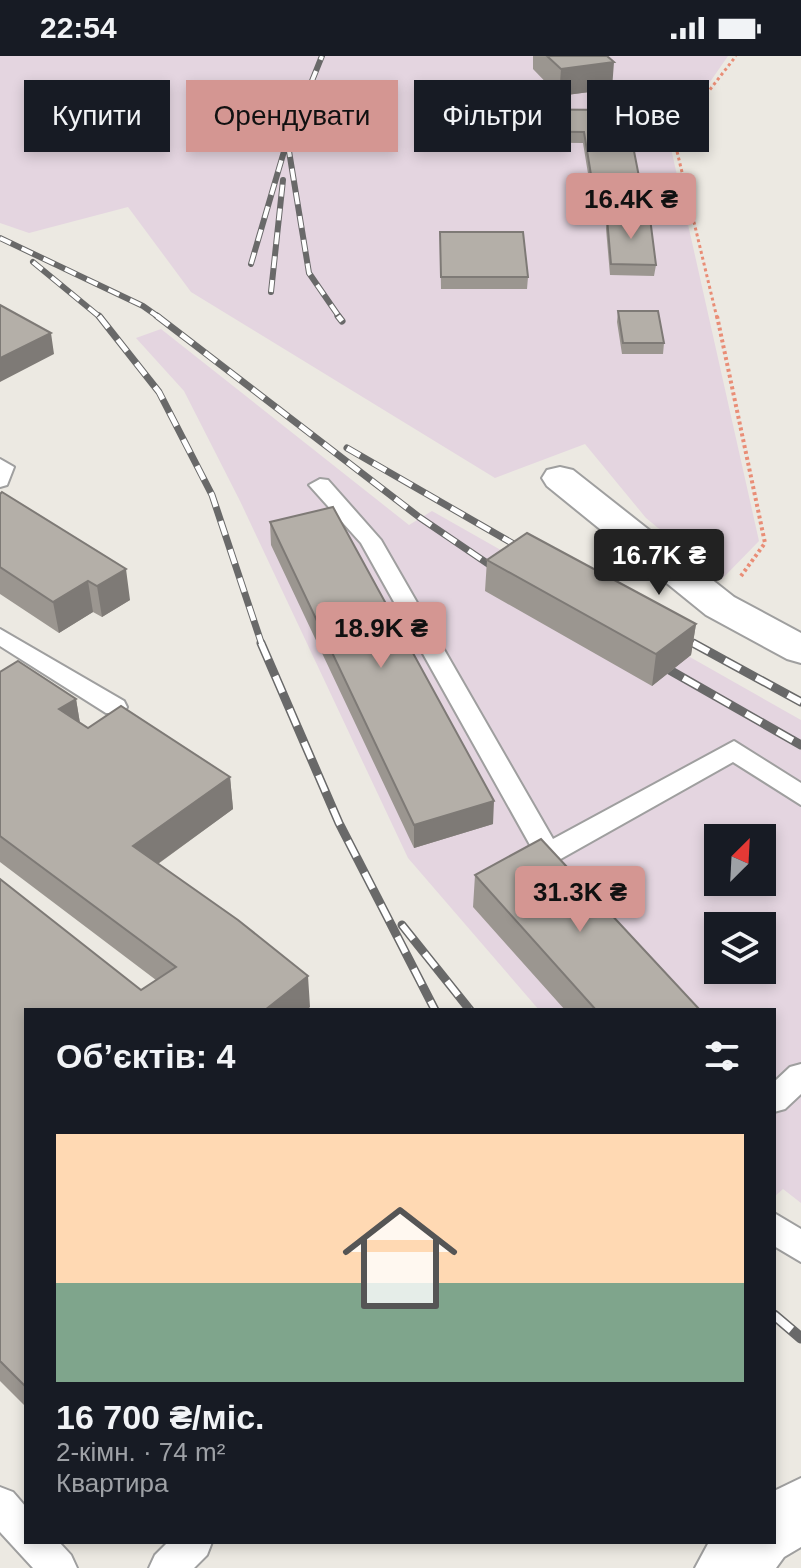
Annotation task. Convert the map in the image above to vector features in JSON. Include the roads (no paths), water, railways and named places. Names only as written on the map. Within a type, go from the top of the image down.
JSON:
[{"type":"street","points":[[560,478],[720,606],[801,650]]},
{"type":"street","points":[[776,1528],[801,1508]]},
{"type":"street","points":[[726,1568],[756,1544]]},
{"type":"lane","points":[[0,465],[4,467],[0,481]]},
{"type":"lane","points":[[320,485],[370,540],[554,865],[734,750],[801,796]]},
{"type":"lane","points":[[0,636],[115,707]]},
{"type":"lane","points":[[776,1229],[801,1248]]},
{"type":"lane","points":[[0,1505],[24,1532]]},
{"type":"lane","points":[[36,1544],[58,1568]]},
{"type":"lane","points":[[168,1568],[192,1544]]},
{"type":"railway","points":[[251,264],[285,148],[322,56]]},
{"type":"railway","points":[[289,152],[309,273],[340,318]]},
{"type":"railway","points":[[271,292],[283,180]]},
{"type":"railway","points":[[0,238],[143,306],[160,318]]},
{"type":"railway","points":[[33,262],[100,317]]},
{"type":"railway","points":[[157,316],[419,517],[506,576]]},
{"type":"railway","points":[[338,316],[342,321]]},
{"type":"railway","points":[[100,317],[159,392],[212,495],[262,645]]},
{"type":"railway","points":[[347,448],[531,554]]},
{"type":"railway","points":[[675,633],[696,645]]},
{"type":"railway","points":[[261,643],[339,823],[434,1008]]},
{"type":"railway","points":[[693,643],[801,702]]},
{"type":"railway","points":[[652,660],[801,745]]},
{"type":"railway","points":[[402,925],[468,1008]]},
{"type":"railway","points":[[776,1317],[801,1338]]}]
